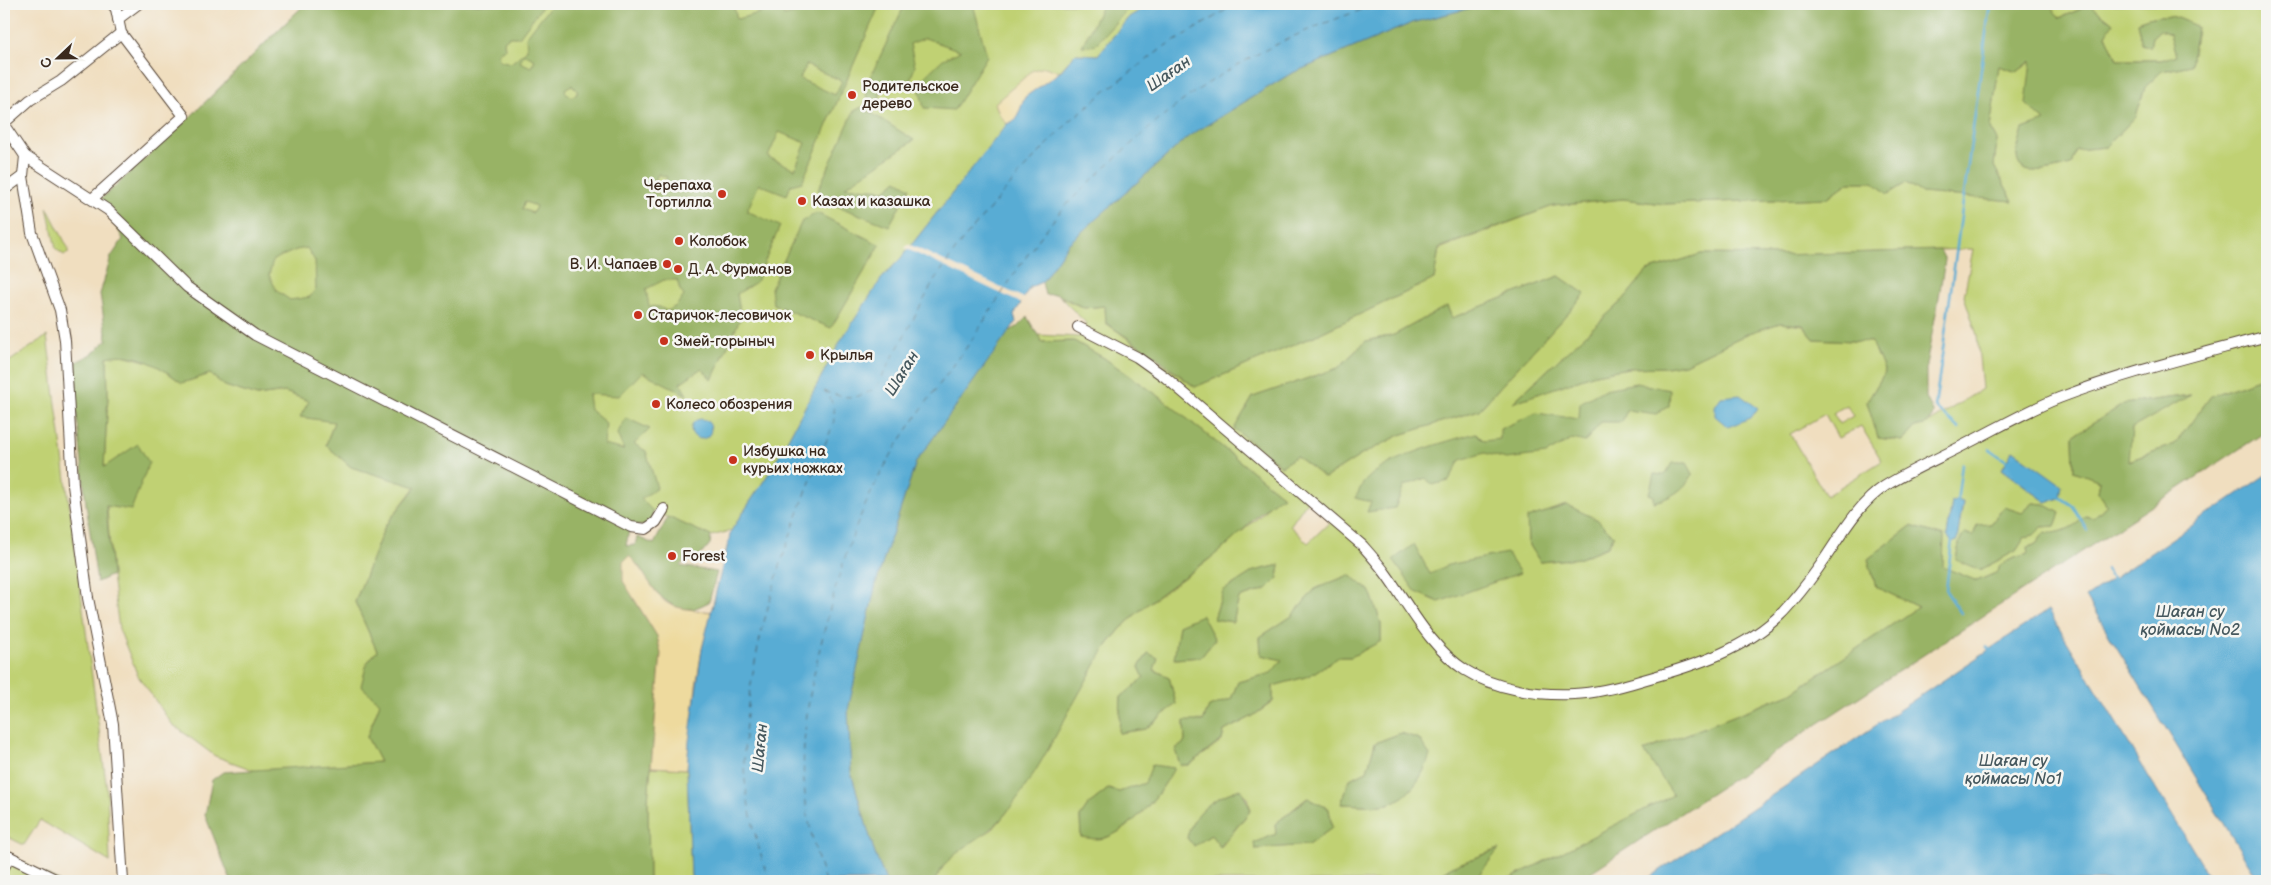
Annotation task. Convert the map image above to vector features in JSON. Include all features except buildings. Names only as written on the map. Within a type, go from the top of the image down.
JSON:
[{"type":"street","points":[[92,199],[184,116],[120,33],[116,9],[112,4]]},
{"type":"street","points":[[118,19],[138,4]]},
{"type":"street","points":[[120,33],[61,81],[30,100],[4,124],[25,156],[108,210],[187,287],[255,335],[632,527],[646,529],[656,522],[664,509]]},
{"type":"street","points":[[25,156],[23,176],[32,233],[60,310],[65,340],[73,485],[88,598],[113,724],[123,881]]},
{"type":"street","points":[[4,190],[23,176]]},
{"type":"street","points":[[1078,327],[1137,357],[1165,377],[1362,545],[1385,572],[1421,625],[1445,654],[1464,669],[1482,679],[1512,688],[1545,694],[1575,694],[1604,691],[1668,673],[1705,660],[1740,644],[1782,612],[1817,570],[1865,503],[1888,485],[1934,460],[2072,393],[2267,336]]},
{"type":"street","points":[[4,867],[7,855],[59,881]]},
{"type":"green space","points":[[305,4],[1151,4],[1129,17],[1098,55],[1075,54],[958,186],[901,258],[882,278],[841,340],[771,470],[731,531],[711,536],[646,508],[227,302],[189,118]]},
{"type":"green space","points":[[305,4],[544,4],[519,37],[509,37],[504,41],[505,49],[498,53],[499,60],[511,63],[527,50],[526,37],[552,4],[733,4],[737,19],[763,12],[761,4],[794,4],[782,7],[784,16],[803,11],[801,4],[880,4],[802,182],[791,185],[787,195],[759,184],[747,211],[780,226],[756,282],[737,294],[741,317],[712,380],[702,368],[680,383],[687,395],[642,372],[619,396],[588,394],[590,410],[606,423],[604,445],[624,450],[617,434],[626,418],[650,429],[634,444],[646,451],[657,488],[641,499],[653,511],[653,520],[644,526],[630,525],[626,546],[635,545],[637,537],[654,544],[668,517],[711,536],[710,544],[699,557],[686,559],[680,566],[717,572],[709,602],[695,608],[681,608],[666,601],[653,588],[639,566],[632,596],[657,636],[661,654],[648,800],[649,881],[231,881],[205,815],[212,780],[223,772],[380,762],[367,737],[380,703],[361,686],[367,663],[377,651],[355,602],[385,526],[416,487],[351,467],[326,445],[334,422],[300,417],[309,401],[285,392],[257,396],[225,386],[210,374],[182,383],[147,361],[128,356],[117,355],[107,357],[108,396],[104,467],[138,444],[149,463],[131,510],[106,506],[112,575],[97,582],[86,504],[72,364],[92,354],[107,340],[100,294],[111,257],[123,239],[101,199],[189,118]],"holes":[[[524,54],[535,60],[531,67],[520,62]],[[806,65],[842,81],[835,95],[800,79]],[[572,85],[577,90],[577,94],[571,97],[565,92],[566,88]],[[779,132],[806,143],[795,169],[768,157]],[[658,174],[667,177],[659,194],[651,191]],[[525,202],[536,206],[533,213],[522,209]],[[307,248],[315,261],[316,289],[310,297],[290,300],[277,291],[269,275],[273,260],[296,250]],[[664,280],[677,280],[684,296],[676,306],[667,311],[659,307],[649,306],[646,289]]]},
{"type":"green space","points":[[905,4],[973,4],[987,56],[954,110],[924,108],[918,83],[943,59],[961,51],[925,38],[910,44],[915,66],[910,81],[897,81],[891,90],[882,82],[879,103],[867,98],[865,88]]},
{"type":"green space","points":[[1103,4],[1137,4],[1126,11],[1095,45],[1082,46]]},
{"type":"green space","points":[[1486,4],[2048,4],[2060,18],[2090,5],[2113,23],[2106,35],[2117,60],[2161,60],[2176,55],[2170,34],[2160,30],[2152,37],[2150,47],[2142,44],[2137,22],[2154,17],[2168,16],[2181,19],[2197,27],[2191,65],[2162,71],[2145,87],[2136,116],[2106,147],[2076,150],[2071,165],[2047,170],[2030,171],[2024,169],[2019,164],[2017,156],[2023,129],[2045,121],[2026,104],[2031,61],[2017,72],[1999,66],[1990,128],[1997,140],[1994,166],[2013,201],[1922,193],[1906,183],[1888,194],[1873,182],[1849,182],[1827,198],[1664,204],[1623,199],[1553,206],[1439,248],[1434,279],[1312,337],[1195,387],[1159,359],[1106,323],[1105,306],[1084,308],[1057,294],[1045,295],[1042,282],[1068,244],[1189,136],[1290,74],[1412,23]]},
{"type":"green space","points":[[2048,4],[2267,4],[2267,376],[2211,396],[2175,444],[2128,461],[2132,428],[2190,395],[2124,404],[2073,436],[2074,471],[2100,481],[2098,492],[2107,505],[2093,518],[2086,516],[2072,527],[2056,533],[2045,532],[2036,544],[2027,548],[2028,554],[2000,565],[1998,572],[1977,581],[1942,567],[1944,536],[1911,526],[1868,559],[1876,587],[1918,607],[1792,693],[1644,751],[1674,795],[1506,881],[1474,881],[1498,849],[1456,865],[1427,881],[934,881],[947,861],[968,844],[993,829],[1007,812],[1105,648],[1124,625],[1146,605],[1207,561],[1260,516],[1273,501],[1283,496],[1160,397],[1104,358],[1074,341],[1042,342],[1037,335],[1079,337],[1086,323],[1060,297],[1084,308],[1105,306],[1106,323],[1195,387],[1312,337],[1434,279],[1439,249],[1553,206],[1623,199],[1664,204],[1827,198],[1849,182],[1873,182],[1888,194],[1906,183],[1922,193],[2013,201],[1994,166],[1997,140],[1990,128],[1999,66],[2017,72],[2032,61],[2027,104],[2046,122],[2023,129],[2017,156],[2019,164],[2024,169],[2038,171],[2071,165],[2076,150],[2106,147],[2136,116],[2145,87],[2162,71],[2191,65],[2197,27],[2181,19],[2161,16],[2137,22],[2142,44],[2150,47],[2152,37],[2160,30],[2170,34],[2176,55],[2161,60],[2117,60],[2106,35],[2112,22],[2090,5],[2059,18]],"holes":[[[1973,249],[1964,296],[1977,335],[1982,389],[1927,424],[1915,427],[1903,441],[1878,438],[1867,402],[1885,372],[1872,342],[1814,339],[1803,326],[1780,323],[1749,333],[1685,364],[1666,367],[1628,368],[1595,374],[1513,402],[1624,299],[1647,271],[1701,254],[1782,255]],[[1559,276],[1585,294],[1479,410],[1400,435],[1363,454],[1325,478],[1296,456],[1281,466],[1235,429],[1253,397],[1338,368],[1366,341],[1394,335],[1447,306],[1452,318]],[[1847,405],[1853,416],[1839,424],[1833,413]],[[1825,414],[1838,438],[1861,426],[1882,461],[1826,496],[1790,434]],[[2013,450],[2061,485],[2060,498],[2046,502],[2002,469]],[[1308,500],[1333,519],[1308,543],[1290,526]],[[1957,500],[1963,503],[1957,539],[1952,542],[1947,536],[1952,501]],[[2033,503],[2044,504],[2060,513],[2055,526],[2042,527],[2034,535],[2025,537],[2016,551],[1980,570],[1956,559],[1960,540],[1965,533],[1973,536],[1977,525],[1991,524],[2004,507],[2022,513]],[[1566,505],[1598,520],[1614,537],[1607,547],[1580,558],[1540,562],[1528,542],[1528,518]],[[1280,565],[1278,578],[1267,589],[1239,598],[1233,622],[1214,619],[1223,591],[1254,571]],[[1349,575],[1370,591],[1381,623],[1381,641],[1351,657],[1338,657],[1309,676],[1273,686],[1273,702],[1253,716],[1224,731],[1222,741],[1189,765],[1181,765],[1175,750],[1185,742],[1184,722],[1203,721],[1209,707],[1231,699],[1238,682],[1272,673],[1283,660],[1261,655],[1260,637],[1292,616],[1315,589]],[[1202,616],[1215,640],[1201,657],[1175,659],[1179,625]],[[1148,653],[1157,658],[1153,669],[1169,677],[1176,704],[1146,729],[1119,733],[1121,697],[1144,678],[1139,667]],[[1401,733],[1419,739],[1429,755],[1415,785],[1396,801],[1388,804],[1341,804],[1350,779],[1367,771],[1375,743]],[[1153,766],[1173,768],[1154,799],[1124,828],[1104,838],[1081,837],[1080,817],[1089,804],[1108,789],[1119,792],[1146,783]],[[1241,789],[1247,798],[1251,810],[1221,847],[1211,835],[1194,846],[1187,838],[1194,820],[1207,806]],[[1307,798],[1329,809],[1332,828],[1308,845],[1255,849],[1255,843],[1276,834],[1275,824]]]},
{"type":"green space","points":[[862,107],[914,140],[845,187],[885,190],[897,180],[910,188],[889,226],[821,200],[818,190],[854,111]]},
{"type":"green space","points":[[47,207],[68,248],[68,253],[64,255],[56,249]]},
{"type":"green space","points":[[817,213],[880,245],[831,328],[773,304],[771,288],[802,221]]},
{"type":"green space","points":[[1940,250],[1945,260],[1926,365],[1926,397],[1934,414],[1927,424],[1915,427],[1903,441],[1878,438],[1867,402],[1885,372],[1872,342],[1814,339],[1803,325],[1780,323],[1749,333],[1685,364],[1666,367],[1628,368],[1595,374],[1512,403],[1624,299],[1647,271],[1701,254],[1782,255]]},
{"type":"green space","points":[[1559,276],[1585,294],[1479,410],[1400,435],[1363,454],[1325,478],[1296,456],[1282,466],[1234,429],[1253,397],[1338,368],[1366,341],[1394,335],[1447,306],[1452,318]]},
{"type":"green space","points":[[1027,317],[1042,342],[1074,341],[1104,358],[1160,397],[1283,496],[1262,512],[1227,545],[1147,604],[1118,631],[1100,656],[1029,781],[994,826],[949,860],[934,881],[886,881],[875,854],[851,773],[848,709],[876,583],[916,462],[1008,332],[1017,327]]},
{"type":"green space","points":[[47,336],[107,790],[110,862],[40,820],[24,845],[4,835],[4,365]]},
{"type":"green space","points":[[119,354],[156,364],[182,383],[210,374],[225,386],[257,396],[285,392],[309,401],[334,422],[326,445],[351,467],[416,486],[385,526],[355,602],[377,651],[367,663],[380,703],[367,737],[380,762],[256,771],[215,756],[172,724],[138,676],[119,629],[112,575],[104,467],[108,396],[107,357]]},
{"type":"green space","points":[[2267,376],[2267,431],[1577,881],[1506,881],[1673,795],[1644,751],[1792,693],[1918,607],[1876,587],[1868,559],[1911,526],[1944,536],[1943,567],[1977,581],[1998,572],[2000,565],[2028,554],[2027,548],[2036,544],[2045,532],[2056,533],[2067,529],[2085,516],[2093,518],[2107,505],[2098,492],[2100,481],[2074,471],[2073,436],[2124,404],[2191,395],[2132,428],[2129,461],[2175,444],[2211,396]]},
{"type":"green space","points":[[1636,383],[1670,390],[1669,406],[1656,414],[1627,410],[1622,422],[1601,422],[1585,442],[1573,439],[1546,454],[1506,459],[1485,453],[1460,460],[1449,481],[1432,485],[1426,478],[1404,486],[1395,508],[1367,512],[1371,502],[1355,498],[1364,483],[1375,472],[1417,451],[1476,433],[1484,441],[1500,439],[1500,429],[1536,413],[1579,419],[1580,403],[1605,389]]},
{"type":"green space","points":[[1672,463],[1687,463],[1693,474],[1677,492],[1654,502],[1654,496],[1649,494],[1654,474],[1665,475]]},
{"type":"green space","points":[[2033,503],[2044,504],[2060,513],[2055,526],[2042,527],[2034,535],[2025,537],[2016,551],[1980,570],[1956,560],[1960,540],[1965,533],[1973,536],[1977,525],[1991,524],[2004,507],[2022,513]]},
{"type":"green space","points":[[1567,505],[1598,520],[1614,536],[1607,547],[1580,558],[1540,562],[1528,542],[1527,518]]},
{"type":"green space","points":[[1414,544],[1430,574],[1448,565],[1507,553],[1520,573],[1439,602],[1416,592],[1393,560]]},
{"type":"green space","points":[[1280,565],[1278,578],[1267,589],[1239,598],[1233,622],[1214,619],[1223,591],[1254,571]]},
{"type":"green space","points":[[1349,575],[1370,591],[1381,623],[1381,641],[1351,657],[1338,657],[1309,676],[1273,686],[1273,701],[1253,716],[1224,731],[1222,740],[1189,765],[1180,765],[1175,750],[1185,742],[1184,721],[1203,721],[1209,707],[1231,699],[1238,682],[1271,673],[1282,660],[1261,655],[1260,637],[1292,616],[1315,589]]},
{"type":"green space","points":[[1202,615],[1215,640],[1201,657],[1174,659],[1179,625]]},
{"type":"green space","points":[[1148,653],[1158,658],[1154,670],[1169,677],[1176,704],[1146,729],[1119,733],[1121,697],[1144,678],[1139,667]]},
{"type":"green space","points":[[1401,733],[1419,739],[1430,755],[1424,771],[1415,785],[1403,797],[1388,804],[1341,804],[1350,779],[1367,771],[1375,743]]},
{"type":"green space","points":[[1152,765],[1174,768],[1162,788],[1145,809],[1124,828],[1114,834],[1098,839],[1081,837],[1080,817],[1089,804],[1108,789],[1119,792],[1145,783]]},
{"type":"green space","points":[[651,767],[687,769],[691,876],[694,881],[649,881],[648,800]]},
{"type":"green space","points":[[1241,789],[1251,810],[1220,847],[1211,835],[1194,846],[1187,838],[1194,820],[1200,812],[1215,800]]},
{"type":"green space","points":[[1308,798],[1329,809],[1332,828],[1308,845],[1255,849],[1254,843],[1276,834],[1275,824]]},
{"type":"green space","points":[[1499,849],[1474,881],[1427,881],[1456,865]]},
{"type":"green space","points":[[4,854],[59,881],[4,881]]},
{"type":"sand","points":[[1045,67],[1060,72],[1025,97],[1016,120],[1007,124],[999,114],[995,103],[1033,70]]},
{"type":"sand","points":[[629,556],[659,595],[669,604],[684,609],[712,612],[702,649],[696,686],[687,769],[651,767],[661,654],[657,636],[623,581],[623,562]]},
{"type":"water","name":"Шаған","points":[[1151,4],[1486,4],[1412,23],[1290,74],[1189,136],[1068,244],[1042,282],[1030,287],[1014,315],[1016,322],[916,462],[876,583],[848,710],[851,773],[875,854],[886,881],[694,881],[691,876],[687,769],[689,741],[702,649],[731,531],[771,470],[841,340],[882,278],[901,258],[1007,124],[1016,120],[1025,97],[1060,72],[1075,54],[1098,55],[1129,17]]},
{"type":"water","points":[[1740,395],[1758,408],[1751,418],[1728,427],[1715,416],[1715,406],[1721,397]]},
{"type":"water","points":[[701,419],[708,422],[711,429],[708,436],[701,439],[694,436],[691,429],[694,422]]},
{"type":"water","points":[[2013,450],[2062,485],[2060,498],[2046,502],[2002,469]]},
{"type":"water","name":"Шаған су қоймасы No2","points":[[2267,474],[2267,881],[2259,881],[2086,597]]},
{"type":"water","points":[[1952,501],[1963,502],[1957,540],[1952,542],[1947,536]]},
{"type":"water","name":"Шаған су қоймасы No1","points":[[2048,610],[2212,881],[1644,881]]},
{"type":"pier","points":[[908,244],[1026,299],[1023,304],[905,248]]},
{"type":"waterway","points":[[1959,428],[1935,407],[1990,4]]},
{"type":"waterway","points":[[1989,449],[2008,462]]},
{"type":"waterway","points":[[1957,502],[1962,464]]},
{"type":"waterway","points":[[2058,496],[2073,506],[2087,530]]},
{"type":"waterway","points":[[1952,540],[1946,591],[1961,613]]},
{"type":"waterway","points":[[2106,569],[2113,580]]},
{"type":"waterway","points":[[1986,646],[1991,651]]},
{"type":"ferry route","points":[[824,391],[838,396],[852,397],[865,394],[877,386],[934,281],[961,242],[1023,170],[1070,121],[1107,90],[1160,50],[1236,4]]},
{"type":"ferry route","points":[[825,881],[811,832],[805,795],[803,764],[808,708],[829,612],[850,542],[869,497],[893,452],[921,409],[971,341],[1014,274],[1049,226],[1072,199],[1116,158],[1181,102],[1214,79],[1283,41],[1330,21],[1380,4]]},
{"type":"ferry route","points":[[769,881],[756,838],[746,791],[744,762],[746,720],[761,633],[773,590],[801,505],[833,425],[834,407],[825,391]]},
{"type":"place","name":"Родительское дерево","points":[[852,95]]},
{"type":"place","name":"Черепаха Тортилла","points":[[722,194]]},
{"type":"place","name":"Казах и казашка","points":[[802,201]]},
{"type":"place","name":"Колобок","points":[[679,241]]},
{"type":"place","name":"В. И. Чапаев","points":[[667,264]]},
{"type":"place","name":"Д. А. Фурманов","points":[[678,269]]},
{"type":"place","name":"Старичок-лесовичок","points":[[638,315]]},
{"type":"place","name":"Змей-горыныч","points":[[664,341]]},
{"type":"place","name":"Крылья","points":[[810,355]]},
{"type":"place","name":"Колесо обозрения","points":[[656,404]]},
{"type":"place","name":"Избушка на курьих ножках","points":[[733,460]]},
{"type":"place","name":"Forest","points":[[672,556]]}]
